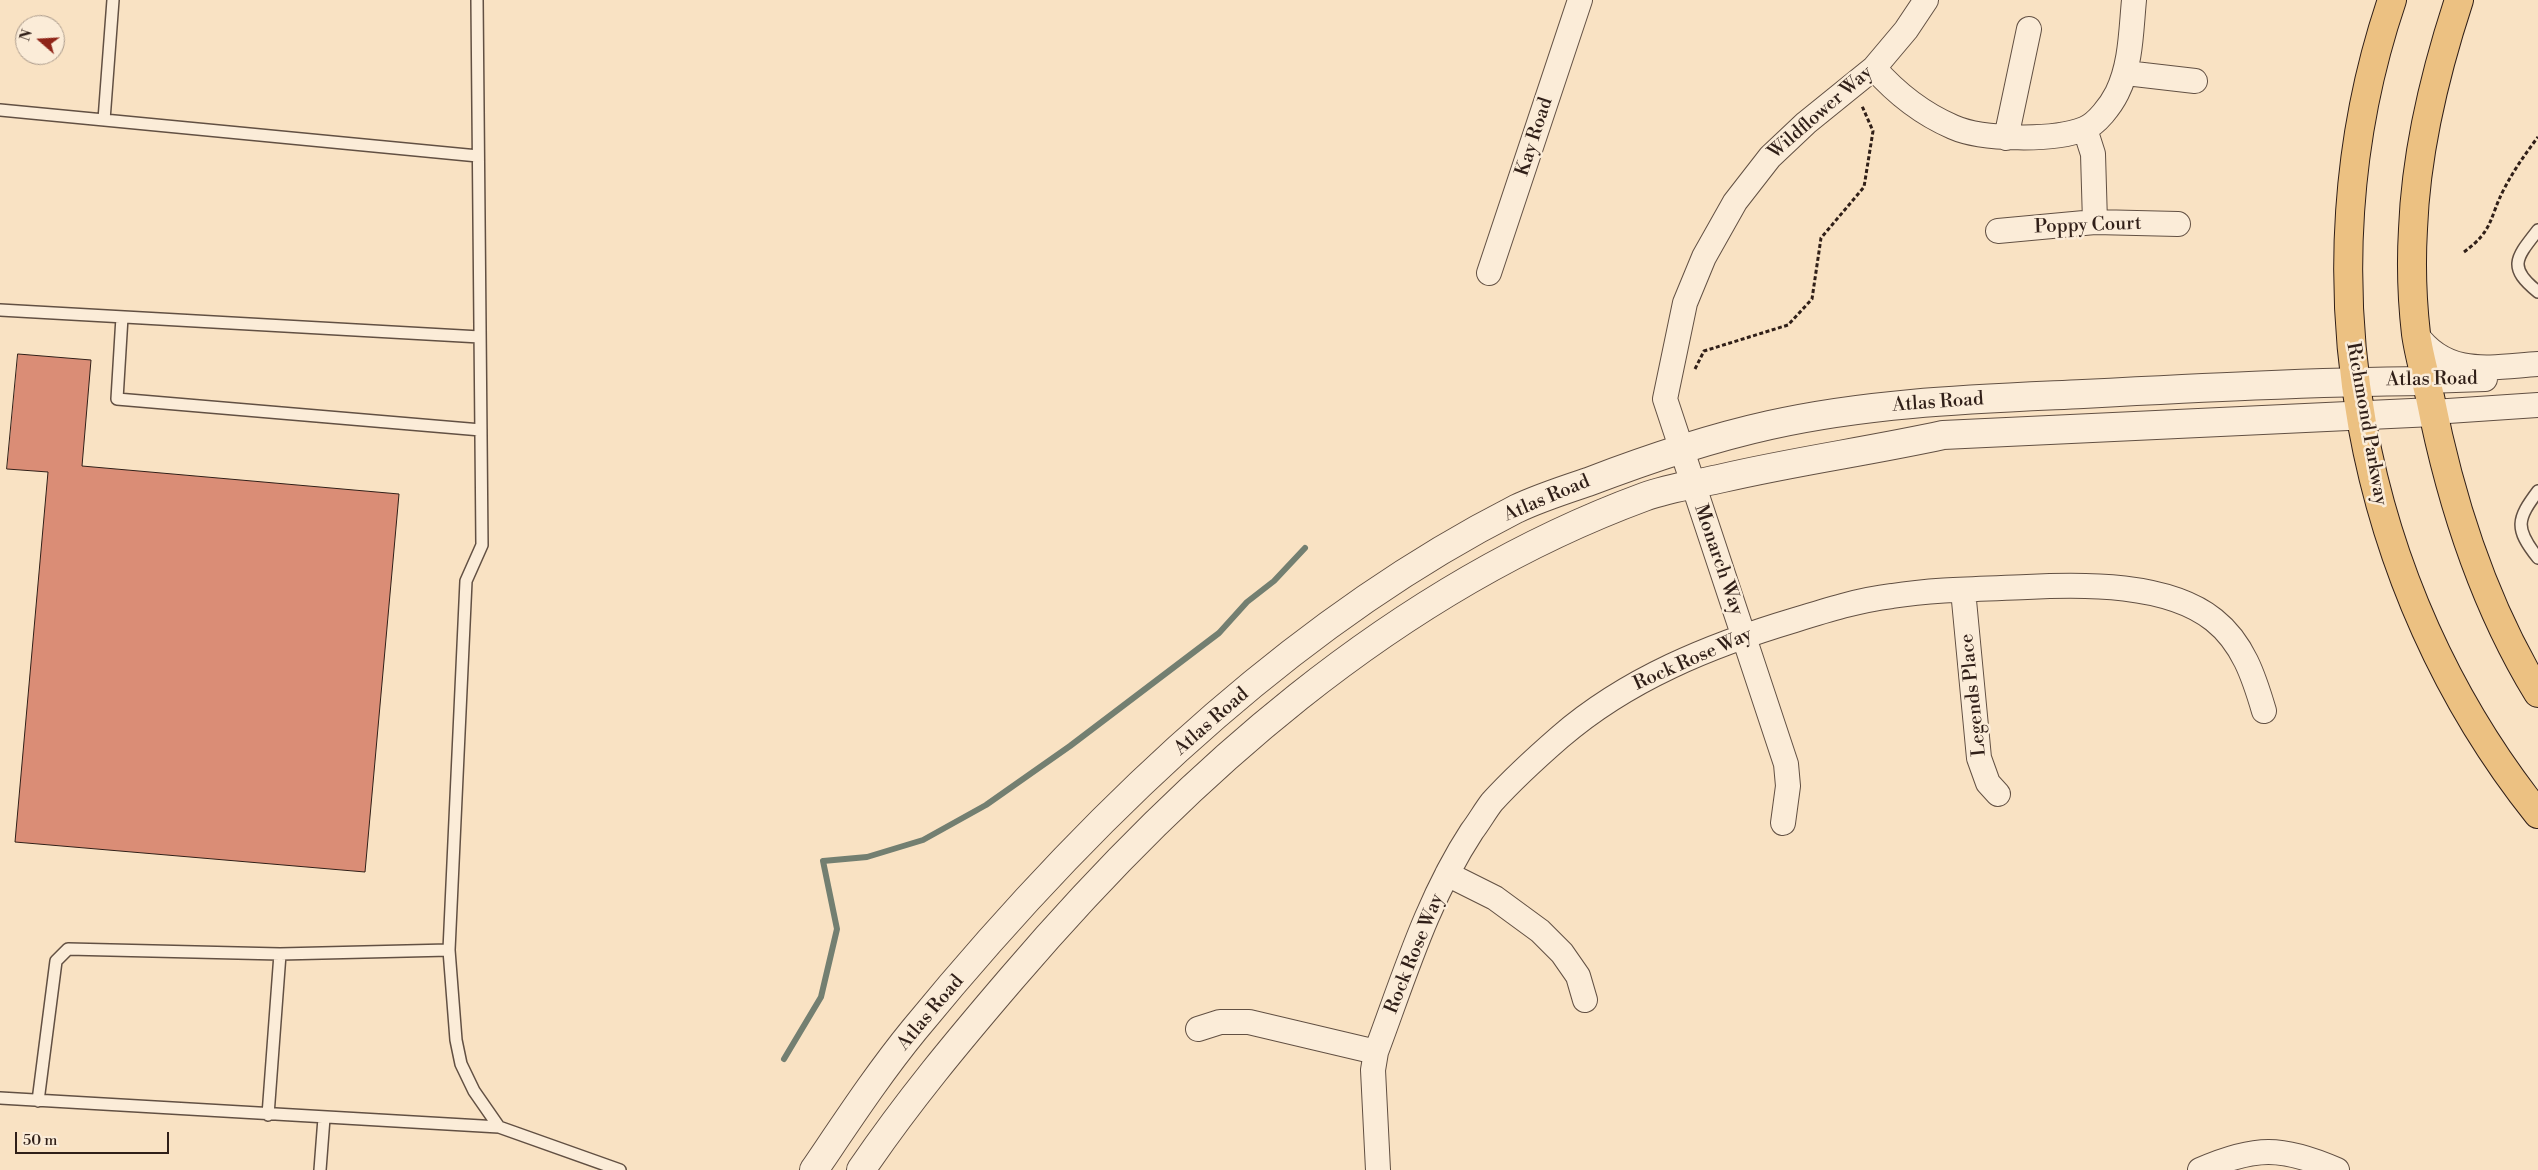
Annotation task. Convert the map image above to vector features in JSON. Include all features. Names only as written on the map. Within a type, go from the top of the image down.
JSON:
[{"type":"highway","name":"Richmond Parkway","points":[[2392,0],[2362,112],[2352,178],[2348,289],[2356,381],[2361,414],[2385,524],[2403,578],[2426,635],[2454,690],[2509,777],[2538,814]]},
{"type":"highway","points":[[2459,0],[2439,66],[2418,172],[2413,228],[2416,334],[2450,486],[2483,581],[2520,664],[2538,693]]},
{"type":"street","name":"Kay Road","points":[[1489,273],[1580,0]]},
{"type":"street","name":"Wildflower Way","points":[[1692,485],[1665,399],[1685,303],[1704,257],[1735,202],[1770,157],[1806,123],[1874,68],[1906,30],[1926,0]]},
{"type":"street","points":[[1874,68],[1890,86],[1913,104],[1953,128],[2006,138],[2051,136],[2086,129],[2117,94],[2126,73],[2134,0]]},
{"type":"street","points":[[2006,138],[2029,29]]},
{"type":"street","points":[[2126,73],[2196,81]]},
{"type":"street","points":[[2086,129],[2093,154],[2095,222]]},
{"type":"street","name":"Poppy Court","points":[[1998,231],[2095,222],[2178,224]]},
{"type":"street","name":"Atlas Road","points":[[2416,334],[2435,356],[2458,365],[2476,367],[2538,364]]},
{"type":"street","name":"Atlas Road","points":[[814,1170],[912,1032],[1028,900],[1093,830],[1203,727],[1313,636],[1422,563],[1520,507],[1680,448],[1772,425],[1902,404],[2356,381],[2538,376]]},
{"type":"street","name":"Atlas Road","points":[[861,1170],[934,1068],[1069,911],[1120,858],[1222,762],[1328,673],[1442,596],[1536,542],[1646,496],[1799,461],[1943,435],[2432,412],[2533,401]]},
{"type":"street","name":"Monarch Way","points":[[1692,485],[1745,635],[1786,764],[1788,786],[1784,823]]},
{"type":"street","name":"Rock Rose Way","points":[[1378,1170],[1372,1070],[1376,1052],[1428,915],[1447,874],[1491,803],[1560,736],[1607,701],[1644,679],[1745,635],[1861,602],[1893,595],[2068,584],[2150,593],[2184,602],[2215,620],[2239,648],[2252,670],[2264,711]]},
{"type":"street","name":"Legends Place","points":[[1963,590],[1979,758],[1988,783],[1998,794]]},
{"type":"street","points":[[1447,874],[1495,898],[1540,931],[1562,953],[1578,976],[1585,1000]]},
{"type":"street","points":[[1198,1029],[1220,1022],[1249,1022],[1376,1052]]},
{"type":"street","points":[[2200,1170],[2228,1158],[2252,1152],[2281,1152],[2299,1156],[2337,1170]]},
{"type":"lane","points":[[104,120],[113,0]]},
{"type":"lane","points":[[477,0],[482,545],[466,581],[449,950],[456,1040],[461,1064],[474,1092],[499,1127]]},
{"type":"lane","points":[[0,110],[478,156]]},
{"type":"lane","points":[[2538,230],[2522,250],[2518,262],[2522,279],[2538,292]]},
{"type":"lane","points":[[0,310],[480,337]]},
{"type":"lane","points":[[122,316],[118,399],[481,430]]},
{"type":"lane","points":[[2538,491],[2522,513],[2520,523],[2522,533],[2538,558]]},
{"type":"lane","points":[[38,1101],[56,961],[68,949],[280,954],[449,950]]},
{"type":"lane","points":[[268,1115],[280,954]]},
{"type":"lane","points":[[0,1098],[499,1127],[620,1170]]},
{"type":"lane","points":[[320,1170],[324,1118]]},
{"type":"path","points":[[1694,372],[1704,351],[1788,325],[1812,299],[1821,238],[1864,187],[1873,131],[1854,85]]},
{"type":"path","points":[[2464,252],[2479,241],[2490,228],[2503,191],[2518,162],[2538,137]]},
{"type":"building","points":[[18,354],[91,360],[82,466],[399,494],[365,872],[15,842],[48,472],[7,469]]},
{"type":"waterway","points":[[784,1059],[821,997],[837,929],[823,861],[867,857],[923,840],[986,805],[1070,746],[1219,633],[1247,602],[1274,581],[1305,548]]}]
